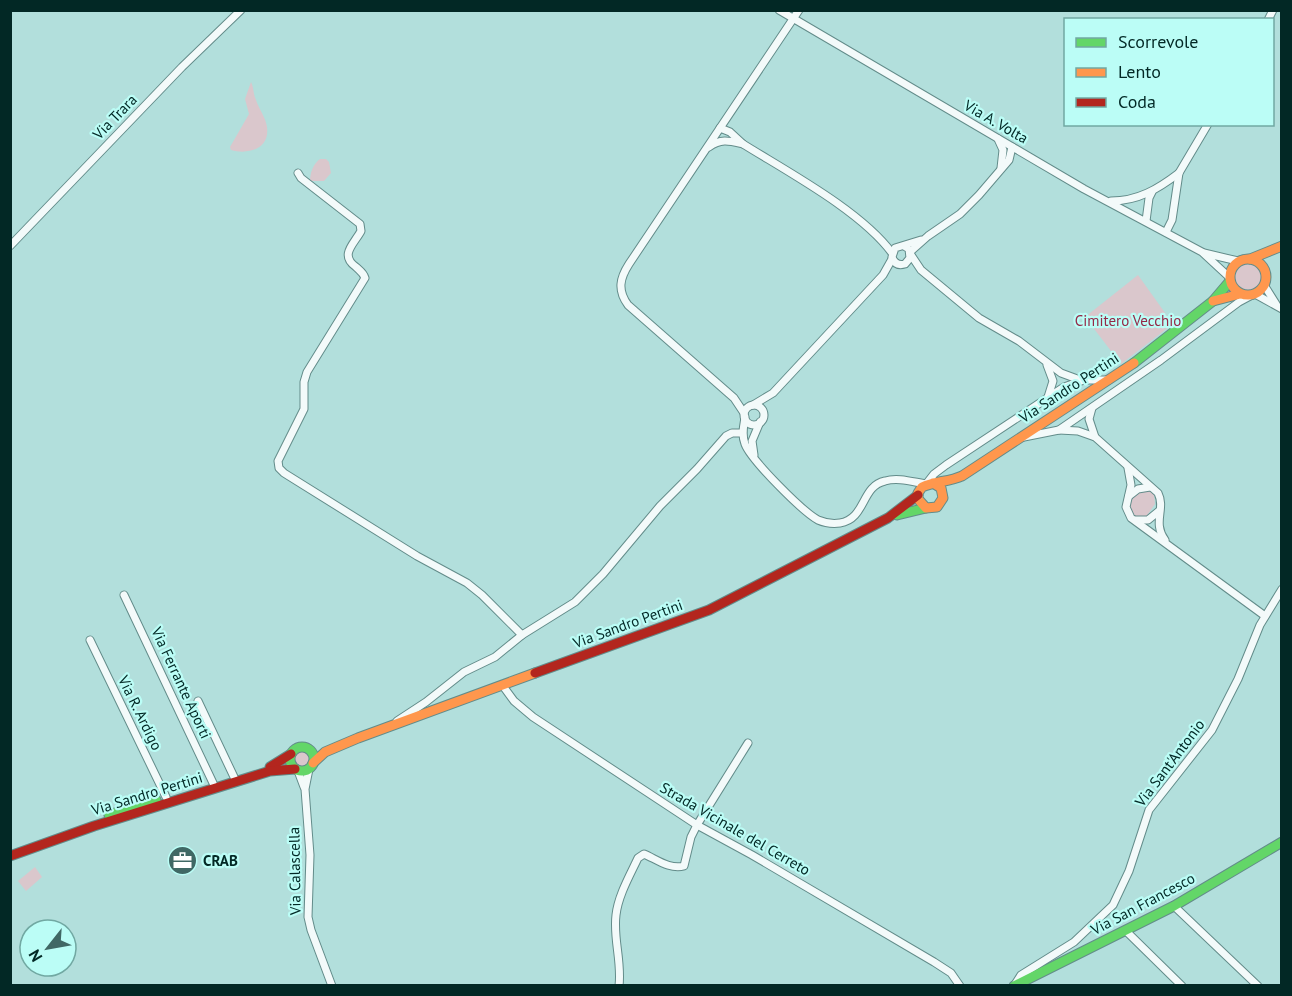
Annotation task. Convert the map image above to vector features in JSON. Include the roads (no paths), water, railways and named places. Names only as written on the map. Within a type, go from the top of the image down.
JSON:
[{"type":"main road","points":[[1279,248],[1265,272],[1264,285],[1253,295],[1240,294],[1233,288],[1230,279],[1232,268],[1238,261],[1279,248]]},
{"type":"main road","points":[[1250,259],[1260,263],[1265,272]]},
{"type":"main road","name":"Via Sandro Pertini","points":[[10,856],[94,826],[270,771],[296,770],[311,766],[325,752],[390,726],[701,613],[892,516],[929,483],[948,482],[962,476],[1132,365],[1213,301],[1230,279]]},
{"type":"main road","name":"Via Sandro Pertini","points":[[1213,301],[1240,294]]},
{"type":"main road","points":[[892,516],[937,507],[962,476]]},
{"type":"main road","points":[[929,483],[941,488],[943,498]]},
{"type":"main road","points":[[918,493],[920,503],[926,508]]},
{"type":"main road","name":"Via Sandro Pertini","points":[[10,850],[91,821],[272,766],[298,748],[333,749]]},
{"type":"main road","points":[[309,750],[313,756],[311,766]]},
{"type":"main road","points":[[291,754],[290,762],[296,770]]},
{"type":"main road","name":"Via San Francesco","points":[[1014,986],[1174,906],[1281,842]]},
{"type":"street","name":"Via Trara","points":[[10,246],[182,66],[242,10]]},
{"type":"street","name":"Via A. Volta","points":[[779,10],[998,139],[1202,252],[1230,279]]},
{"type":"street","points":[[760,422],[751,424],[734,398],[630,308],[620,289],[624,271],[799,10]]},
{"type":"street","points":[[732,137],[731,120],[735,107]]},
{"type":"street","points":[[1166,232],[1172,220],[1179,174],[1207,126]]},
{"type":"street","points":[[720,128],[841,207],[879,238],[892,256],[902,264],[921,270]]},
{"type":"street","points":[[705,151],[714,143],[732,137]]},
{"type":"street","points":[[998,139],[1006,158]]},
{"type":"street","points":[[882,275],[909,261],[911,254],[928,236],[960,214],[1001,168],[1012,147]]},
{"type":"street","points":[[1006,158],[1026,155]]},
{"type":"street","points":[[298,173],[361,225],[361,231],[348,251],[347,257],[365,278],[307,372],[304,382],[304,409],[278,458],[279,468],[417,556],[467,583],[522,635]]},
{"type":"street","points":[[1109,201],[1140,197],[1179,174]]},
{"type":"street","points":[[1146,221],[1152,192]]},
{"type":"street","points":[[757,463],[752,441],[773,393],[882,275],[895,248],[928,236]]},
{"type":"street","points":[[879,238],[902,246],[911,254],[921,270],[979,318],[1015,338],[1063,374],[1081,380]]},
{"type":"street","name":"Via A. Volta","points":[[1202,252],[1238,261]]},
{"type":"street","points":[[1264,285],[1281,309]]},
{"type":"street","points":[[1059,430],[1161,360],[1239,302],[1253,295],[1281,309]]},
{"type":"street","points":[[1042,359],[1053,379],[1047,399]]},
{"type":"street","points":[[773,393],[752,405],[744,415],[742,433],[747,449],[757,463],[807,512],[825,523],[851,519],[859,512],[871,489],[881,482],[894,480],[929,483],[934,474],[946,465],[1064,387],[1081,380],[1109,380]]},
{"type":"street","points":[[734,398],[759,406],[763,413]]},
{"type":"street","points":[[1093,407],[1089,419],[1095,437]]},
{"type":"street","points":[[1013,442],[1059,430],[1081,431],[1095,437],[1160,497],[1160,532],[1171,546]]},
{"type":"street","points":[[390,726],[426,702],[461,674],[495,657],[522,635],[559,614],[579,599],[660,506],[726,436],[732,433],[742,433]]},
{"type":"street","points":[[1128,468],[1131,484],[1127,510],[1133,519],[1265,616]]},
{"type":"street","points":[[894,480],[918,493]]},
{"type":"street","points":[[1128,498],[1138,489],[1150,487]]},
{"type":"street","points":[[1133,519],[1138,522],[1148,520],[1159,510]]},
{"type":"street","name":"Via Sant'Antonio","points":[[1014,986],[1021,975],[1074,942],[1113,905],[1128,875],[1149,810],[1212,730],[1238,679],[1265,616],[1281,589]]},
{"type":"street","name":"Via Ferrante Aporti","points":[[124,595],[213,783]]},
{"type":"street","name":"Via R. Ardigo","points":[[90,640],[166,797]]},
{"type":"street","name":"Strada Vicinale del Cerreto","points":[[503,686],[520,706],[550,729],[697,825],[746,851],[934,962],[951,973],[960,986]]},
{"type":"street","points":[[198,701],[234,777]]},
{"type":"street","points":[[619,986],[620,962],[616,913],[638,858],[644,854],[667,864],[682,867],[686,863],[697,825],[748,742]]},
{"type":"street","name":"Via Calascella","points":[[311,766],[305,789],[310,855],[307,913],[310,928],[332,986]]},
{"type":"street","name":"Via Calascella","points":[[296,770],[305,789]]},
{"type":"street","points":[[1174,906],[1258,986]]},
{"type":"street","points":[[1126,931],[1182,986]]},
{"type":"place","name":"CRAB","points":[[182,861]]},
{"type":"park label","name":"Cimitero Vecchio","points":[[1128,321]]}]
